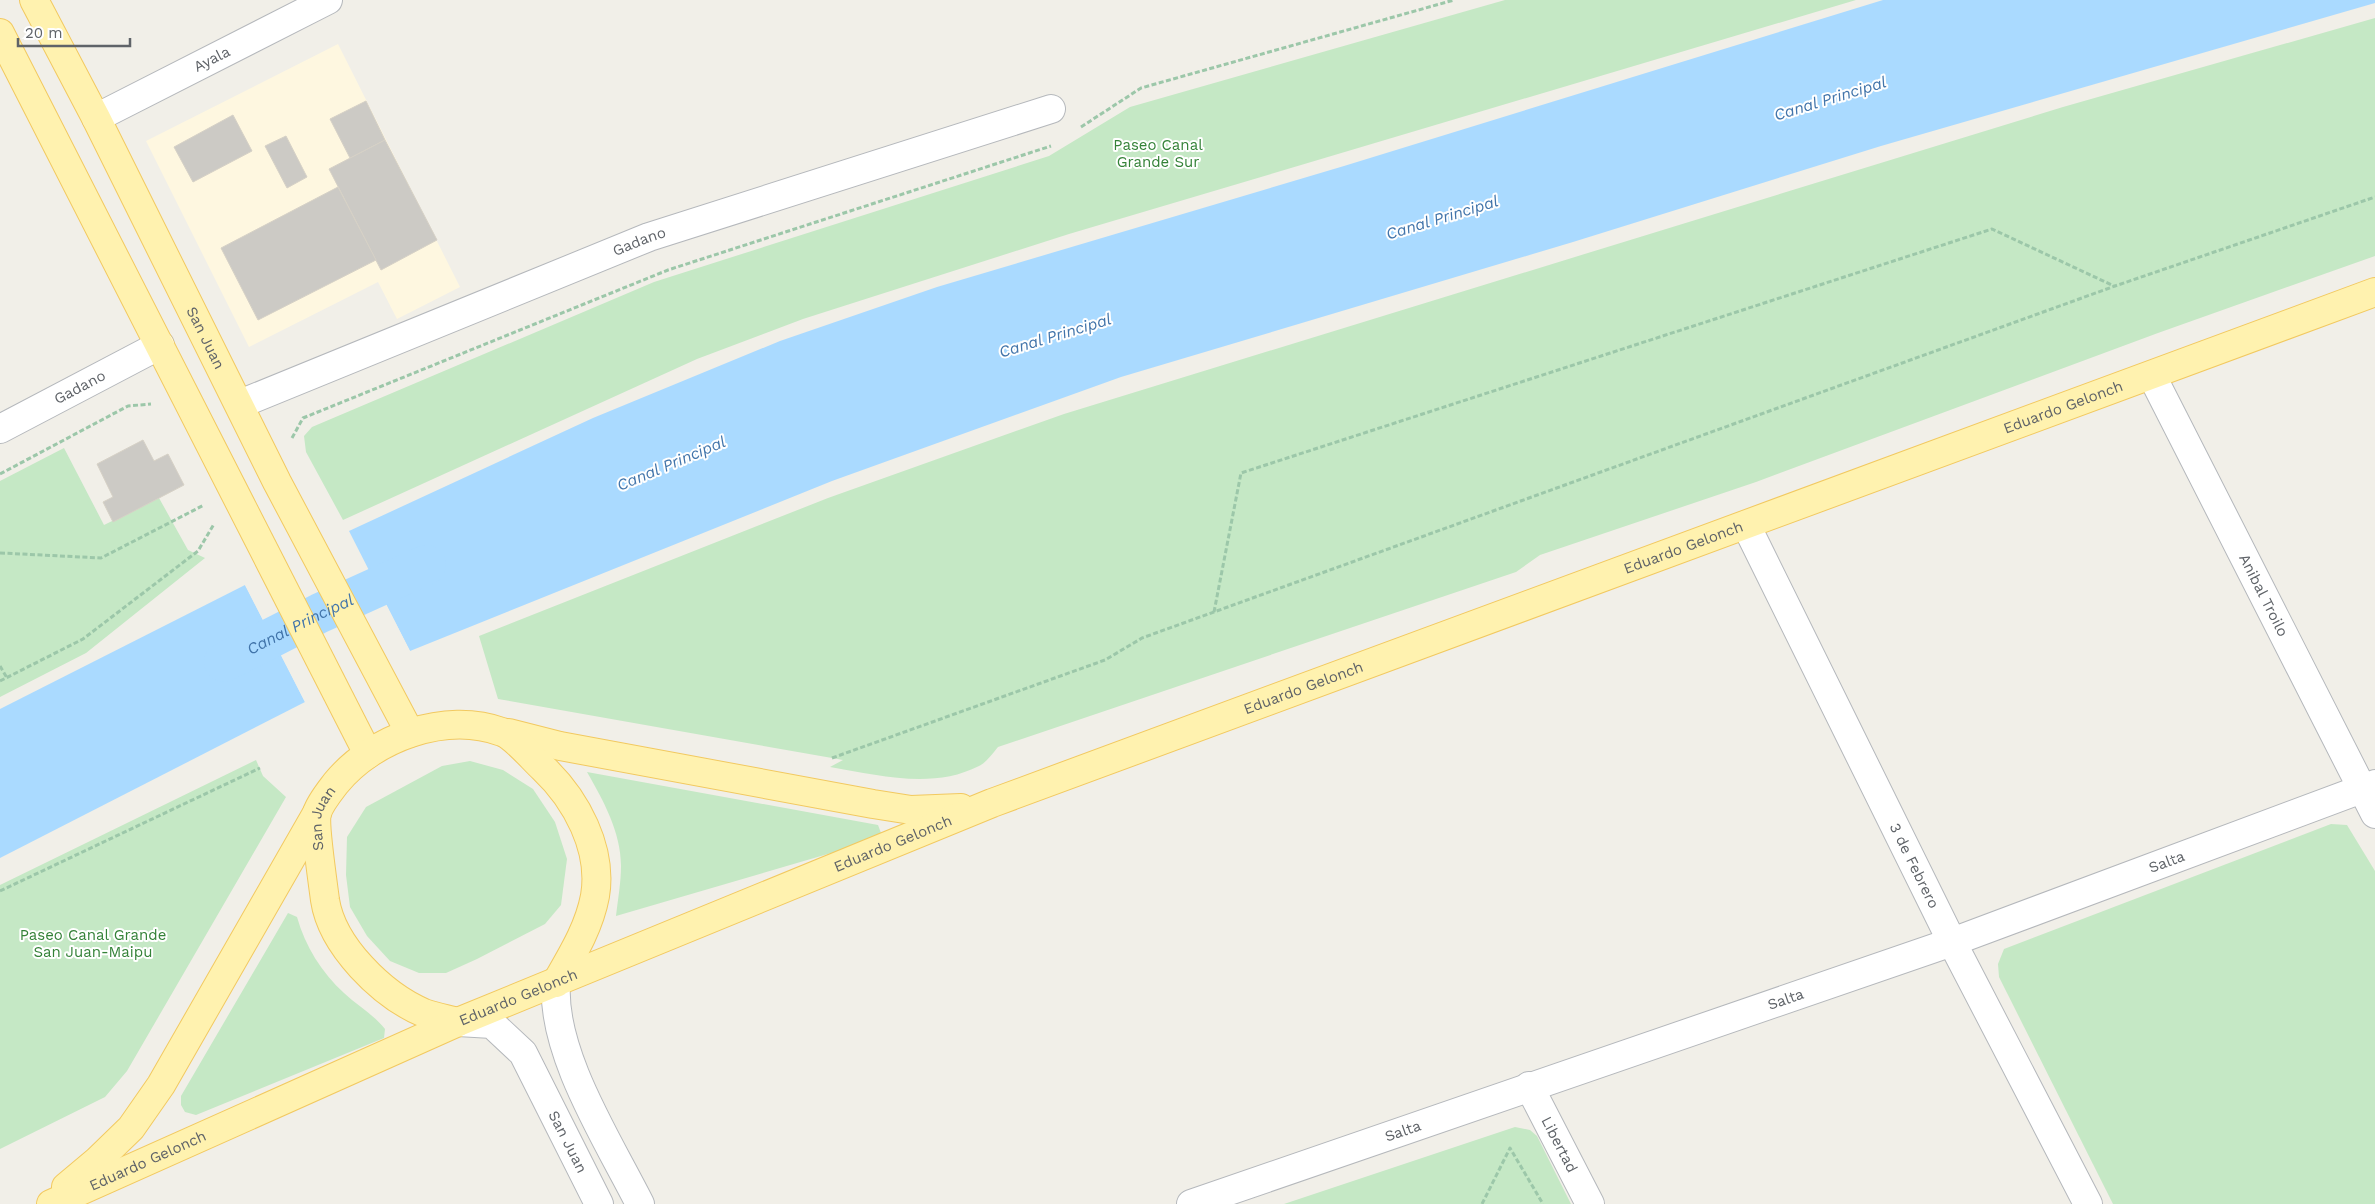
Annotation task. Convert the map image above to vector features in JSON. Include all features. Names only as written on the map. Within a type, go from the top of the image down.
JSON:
[{"type":"main road","name":"San Juan","points":[[34,0],[96,118],[307,538],[410,733]]},
{"type":"main road","points":[[0,33],[270,557],[368,754]]},
{"type":"main road","name":"Eduardo Gelonch","points":[[51,1204],[458,1022],[992,803],[2152,376],[2375,292]]},
{"type":"main road","name":"San Juan","points":[[458,1022],[425,1014],[400,1000],[368,975],[344,944],[326,908],[316,813],[330,790],[348,769],[377,747],[410,733],[443,726],[481,726],[504,732],[556,780],[578,812],[594,854],[595,895],[585,927],[556,983]]},
{"type":"main road","name":"Eduardo Gelonch","points":[[504,732],[560,746],[911,810],[948,810],[992,803]]},
{"type":"main road","name":"Eduardo Gelonch","points":[[44,1204],[97,1162],[131,1128],[161,1085],[316,813]]},
{"type":"street","name":"Ayala","points":[[96,118],[328,0]]},
{"type":"street","name":"Gadano","points":[[240,404],[649,237],[1051,109]]},
{"type":"street","name":"Gadano","points":[[0,429],[160,345]]},
{"type":"street","name":"Anibal Troilo","points":[[2152,376],[2368,786],[2375,814]]},
{"type":"street","name":"3 de Febrero","points":[[1746,525],[1952,942],[2088,1204]]},
{"type":"street","name":"Salta","points":[[1191,1204],[1952,942],[2368,786]]},
{"type":"street","points":[[556,983],[555,995],[560,1032],[572,1070],[640,1204]]},
{"type":"street","name":"San Juan","points":[[458,1022],[492,1024],[522,1054],[599,1204]]},
{"type":"street","name":"Libertad","points":[[1530,1086],[1590,1204]]},
{"type":"path","points":[[1079,128],[1141,88],[1454,0]]},
{"type":"path","points":[[290,441],[304,418],[668,270],[1038,151],[1055,143]]},
{"type":"path","points":[[832,758],[1105,660],[1142,638],[2115,286],[2375,197]]},
{"type":"path","points":[[1214,612],[1241,473],[1992,229],[2115,286]]},
{"type":"path","points":[[0,474],[128,406],[151,404]]},
{"type":"path","points":[[0,553],[101,558],[209,502]]},
{"type":"path","points":[[0,681],[83,640],[198,551],[217,517]]},
{"type":"path","points":[[0,666],[7,678]]},
{"type":"path","points":[[0,891],[260,768]]},
{"type":"path","points":[[1482,1204],[1510,1148],[1543,1204]]},
{"type":"shaded area","points":[[338,44],[460,287],[397,319],[378,282],[249,347],[146,141]]},
{"type":"green space","name":"Paseo Canal Grande Sur","points":[[1505,0],[1856,0],[1069,234],[803,319],[697,359],[343,520],[306,452],[304,436],[312,427],[654,282],[1049,156],[1130,107]]},
{"type":"green space","points":[[2375,18],[2375,256],[2158,333],[1756,482],[1540,555],[1516,572],[998,747],[982,765],[943,777],[905,779],[867,774],[830,767],[843,760],[498,699],[479,636],[828,498],[1064,414],[2063,107]]},
{"type":"green space","points":[[64,448],[104,525],[159,498],[188,550],[205,558],[86,653],[0,697],[0,481]]},
{"type":"green space","name":"Paseo Canal Grande San Juan-Maipu","points":[[256,760],[263,776],[286,797],[127,1071],[105,1097],[0,1149],[0,885]]},
{"type":"green space","points":[[470,761],[503,770],[533,789],[555,822],[567,859],[561,905],[545,924],[477,959],[446,973],[419,973],[390,961],[367,936],[350,907],[346,875],[347,837],[366,807],[442,766]]},
{"type":"green space","points":[[587,772],[878,825],[881,833],[879,839],[616,916],[621,872],[618,841],[605,805]]},
{"type":"green space","points":[[2331,824],[2347,825],[2375,871],[2375,1204],[2113,1204],[1999,977],[1998,964],[2004,949]]},
{"type":"green space","points":[[288,913],[297,917],[310,949],[328,977],[381,1024],[385,1029],[384,1038],[196,1115],[185,1112],[181,1105],[181,1096]]},
{"type":"green space","points":[[1515,1127],[1530,1130],[1537,1136],[1571,1204],[1284,1204]]},
{"type":"water","points":[[1883,0],[2375,0],[2375,3],[1881,146],[1573,242],[1121,377],[832,481],[410,651],[349,531],[593,418],[780,341],[937,287],[1344,166]]},
{"type":"water","points":[[245,585],[305,702],[0,858],[0,709]]},
{"type":"pier","points":[[347,529],[411,653],[407,652],[346,532]]},
{"type":"pier","points":[[244,583],[248,584],[307,701],[306,704]]},
{"type":"building","points":[[366,101],[385,140],[350,158],[330,119]]},
{"type":"building","points":[[233,115],[252,151],[193,182],[174,147]]},
{"type":"building","points":[[286,136],[307,177],[287,188],[265,146]]},
{"type":"building","points":[[385,140],[437,240],[381,270],[329,169]]},
{"type":"building","points":[[338,187],[376,260],[258,320],[221,248]]},
{"type":"building","points":[[143,440],[154,461],[168,454],[184,485],[113,522],[103,502],[113,497],[97,464]]},
{"type":"waterway","name":"Canal Principal","points":[[224,662],[320,613],[426,565]]}]
